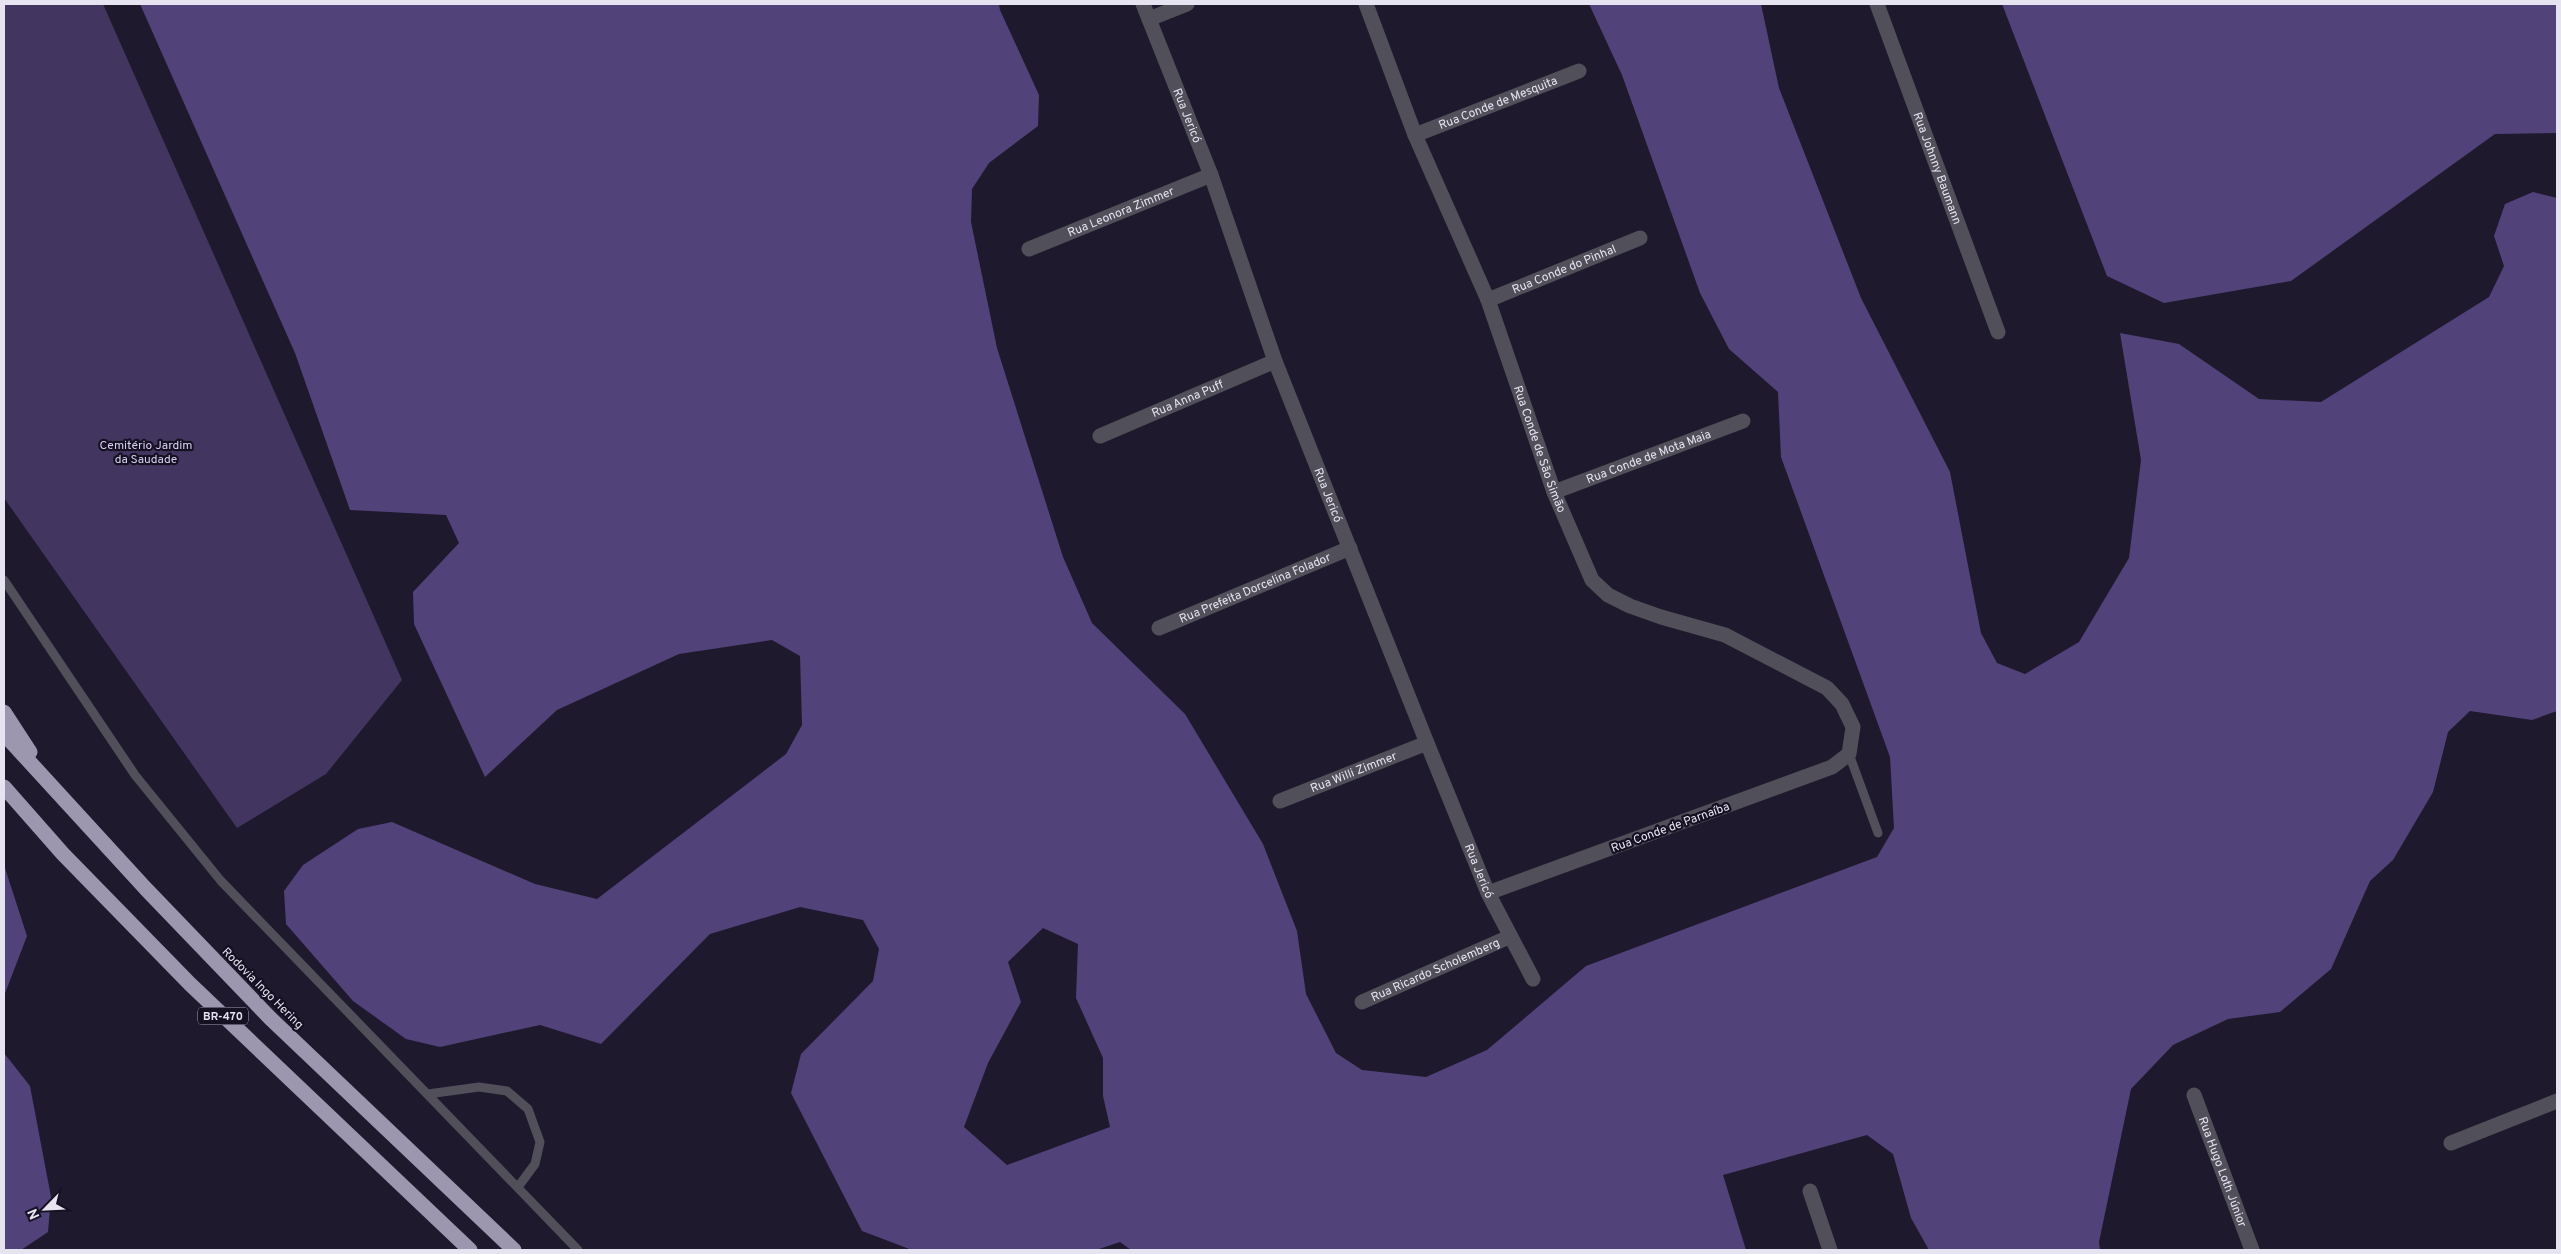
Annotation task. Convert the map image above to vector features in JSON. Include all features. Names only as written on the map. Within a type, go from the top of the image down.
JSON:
[{"type":"highway","points":[[4,712],[59,795]]},
{"type":"highway","name":"Rodovia Ingo Hering","points":[[4,734],[146,889],[270,1018],[514,1250]]},
{"type":"highway","name":"BR-470","points":[[4,787],[63,854],[190,984],[468,1250]]},
{"type":"street","name":"Rua Jericó","points":[[1143,4],[1211,175],[1276,361],[1427,742],[1488,893],[1509,937],[1533,979]]},
{"type":"street","points":[[1149,19],[1187,4]]},
{"type":"street","name":"Rua Conde de São Simão","points":[[1366,4],[1415,135],[1488,300],[1554,492],[1592,580],[1608,595],[1660,617],[1726,635],[1827,688],[1842,704],[1853,727],[1849,754]]},
{"type":"street","name":"Rua Johnny Baumann","points":[[1877,4],[1998,332]]},
{"type":"street","name":"Rua Conde de Mesquita","points":[[1415,135],[1579,71]]},
{"type":"street","name":"Rua Leonora Zimmer","points":[[1029,249],[1211,175]]},
{"type":"street","name":"Rua Conde do Pinhal","points":[[1488,300],[1640,238]]},
{"type":"street","name":"Rua Anna Puff","points":[[1100,436],[1276,361]]},
{"type":"street","name":"Rua Conde de Mota Maia","points":[[1554,492],[1743,422]]},
{"type":"street","name":"Rua Prefeita Dorcelina Folador","points":[[1160,628],[1350,548]]},
{"type":"street","name":"Rua Willi Zimmer","points":[[1280,801],[1427,742]]},
{"type":"street","name":"Rua Conde de Parnaíba","points":[[1488,893],[1832,768],[1849,754]]},
{"type":"street","name":"Rua Ricardo Scholemberg","points":[[1362,1002],[1509,937]]},
{"type":"street","name":"Rua Hugo Loth Júnior","points":[[2194,1095],[2252,1250]]},
{"type":"street","points":[[2451,1143],[2557,1101]]},
{"type":"street","points":[[1810,1191],[1830,1250]]},
{"type":"lane","points":[[4,580],[135,775],[221,881],[578,1250]]},
{"type":"lane","points":[[1849,754],[1878,832]]},
{"type":"lane","points":[[428,1094],[479,1087],[507,1091],[528,1109],[540,1142],[535,1164],[518,1187]]},
{"type":"green space","name":"Cemitério Jardim da Saudade","points":[[4,4],[103,4],[402,680],[326,774],[237,828],[4,498]]},
{"type":"shaded area","points":[[140,4],[999,4],[1039,95],[1038,126],[989,163],[972,189],[971,222],[997,348],[1063,557],[1092,623],[1185,714],[1263,844],[1297,931],[1306,994],[1336,1053],[1362,1070],[1426,1077],[1487,1050],[1586,966],[1877,857],[1894,828],[1890,757],[1781,457],[1778,392],[1729,349],[1700,293],[1622,75],[1589,4],[1761,4],[1779,88],[1861,298],[1950,472],[1981,633],[1997,663],[2025,674],[2079,642],[2129,558],[2141,460],[2120,333],[2179,344],[2259,399],[2321,402],[2489,297],[2504,266],[2494,236],[2505,204],[2533,192],[2557,198],[2557,711],[2532,720],[2470,711],[2448,732],[2433,792],[2393,860],[2370,881],[2331,969],[2280,1012],[2228,1019],[2173,1045],[2131,1089],[2099,1242],[2100,1250],[1929,1250],[1911,1218],[1893,1154],[1867,1135],[1723,1175],[1746,1250],[1131,1250],[1120,1242],[1096,1250],[912,1250],[862,1231],[791,1093],[801,1054],[873,981],[879,949],[863,920],[800,907],[710,934],[601,1044],[540,1025],[440,1047],[406,1039],[353,1001],[286,924],[284,891],[303,865],[358,829],[392,822],[535,884],[597,899],[786,754],[802,725],[800,656],[772,640],[679,654],[557,710],[485,777],[414,624],[413,592],[459,543],[446,515],[350,510],[295,353]],"holes":[[[1043,928],[1078,944],[1076,998],[1103,1058],[1103,1096],[1110,1127],[1007,1165],[964,1127],[988,1063],[1021,1002],[1008,962]]]},
{"type":"shaded area","points":[[2002,4],[2557,4],[2557,133],[2495,134],[2291,281],[2164,303],[2107,276]]},
{"type":"shaded area","points":[[4,865],[27,936],[4,996]]},
{"type":"shaded area","points":[[4,1053],[30,1086],[51,1197],[48,1232],[21,1250],[4,1250]]}]
